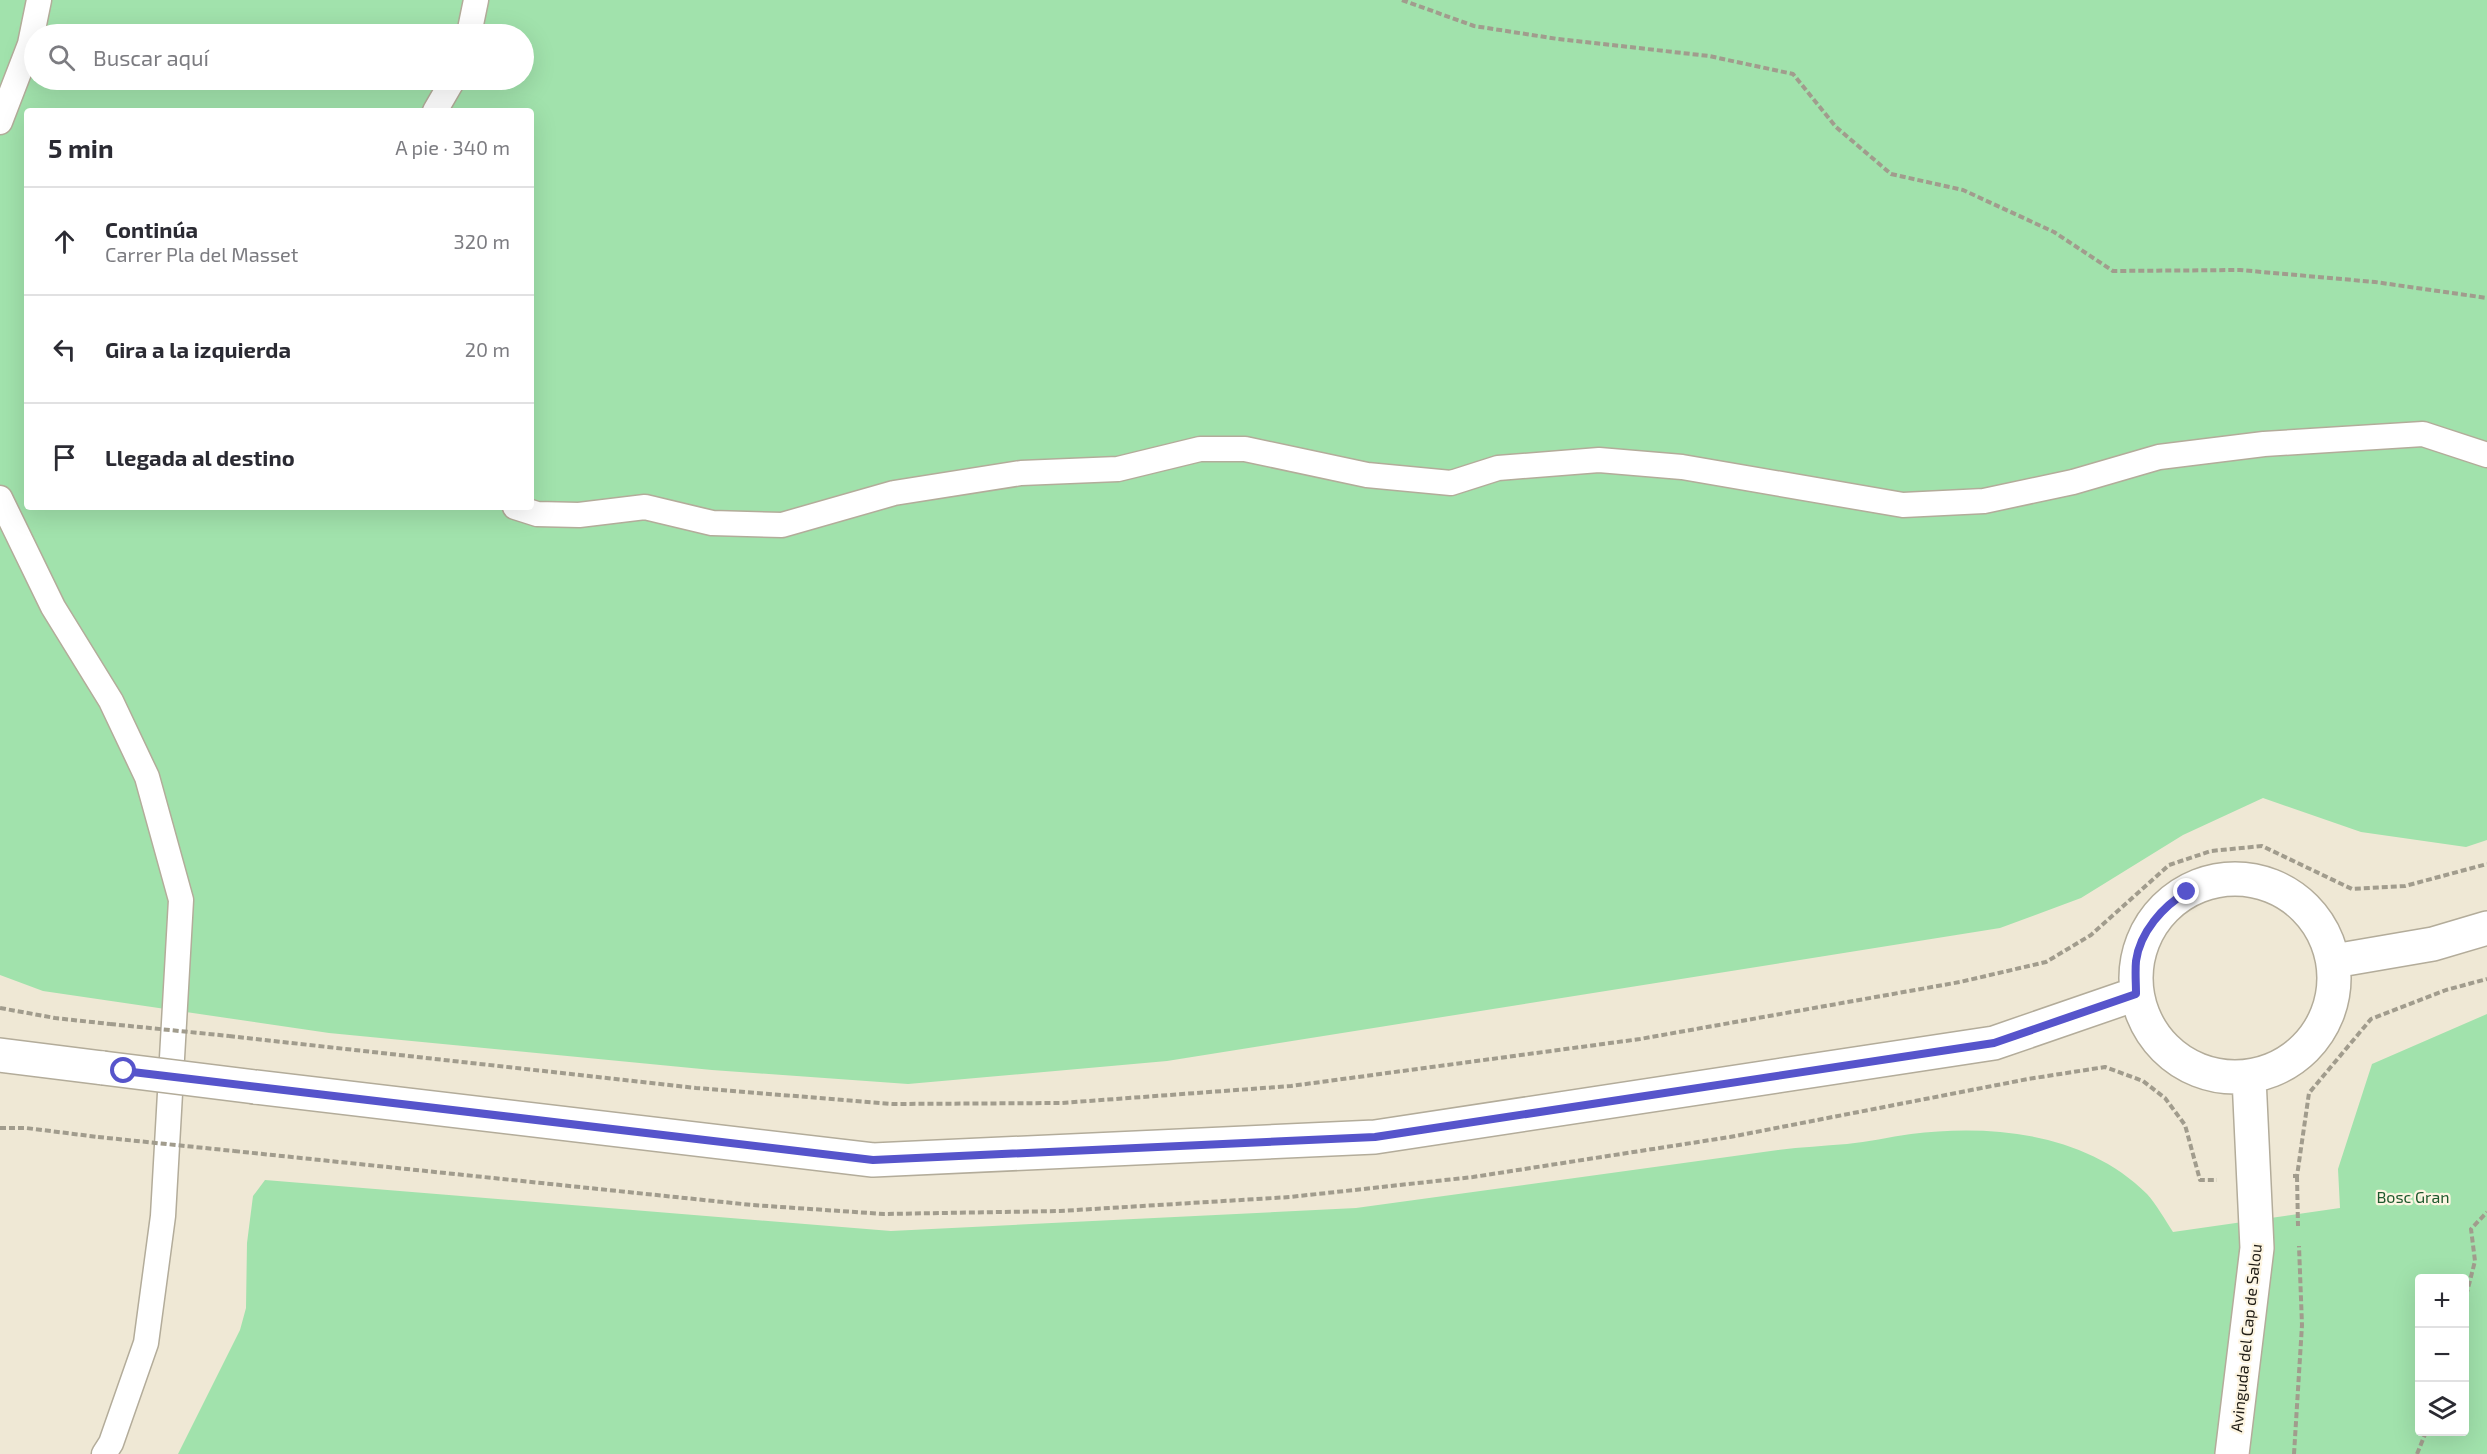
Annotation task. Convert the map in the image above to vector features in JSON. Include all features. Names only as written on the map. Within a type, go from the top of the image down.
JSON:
[{"type":"street","points":[[2236,878],[2271,885],[2300,902],[2322,929],[2334,961],[2334,993],[2325,1023],[2306,1050],[2280,1068],[2249,1078],[2218,1077],[2188,1067],[2163,1049],[2146,1023],[2136,994],[2136,959],[2149,926],[2172,900],[2202,884],[2236,878]]},
{"type":"street","points":[[2334,961],[2433,944],[2487,928]]},
{"type":"street","points":[[0,1055],[873,1160],[1375,1137],[1994,1043],[2136,994]]},
{"type":"street","name":"Avinguda del Cap de Salou","points":[[2232,1454],[2257,1248],[2249,1078]]},
{"type":"lane","points":[[34,24],[39,0]]},
{"type":"lane","points":[[471,24],[476,0]]},
{"type":"lane","points":[[0,122],[24,60]]},
{"type":"lane","points":[[437,108],[447,90]]},
{"type":"lane","points":[[524,510],[537,514],[579,515],[645,507],[712,523],[782,525],[894,493],[1021,473],[1118,469],[1200,449],[1245,449],[1367,475],[1450,483],[1498,468],[1611,460],[1682,467],[1903,504],[1984,501],[2073,482],[2159,457],[2265,444],[2423,434],[2487,455]]},
{"type":"lane","points":[[0,498],[53,607],[111,701],[147,777],[181,900],[163,1216],[146,1343],[111,1443],[104,1454]]},
{"type":"path","points":[[1402,0],[1474,26],[1558,39],[1708,56],[1793,74],[1836,127],[1891,174],[1963,190],[2054,232],[2113,271],[2240,270],[2374,282],[2487,298]]},
{"type":"path","points":[[0,1008],[55,1018],[696,1088],[893,1104],[1061,1103],[1280,1087],[1640,1039],[1960,982],[2046,962],[2091,935],[2169,865],[2211,851],[2262,846],[2352,889],[2405,886],[2487,864]]},
{"type":"path","points":[[0,1128],[26,1128],[234,1151]]},
{"type":"path","points":[[2294,1454],[2302,1325],[2297,1176]]},
{"type":"path","points":[[2469,1284],[2475,1261],[2471,1230],[2487,1212]]},
{"type":"path","points":[[2417,1454],[2424,1436]]},
{"type":"green space","points":[[0,0],[2487,0],[2487,840],[2466,847],[2361,832],[2263,798],[2183,835],[2081,898],[2000,928],[1167,1061],[908,1084],[712,1070],[329,1033],[43,991],[0,975]]},
{"type":"green space","name":"Bosc Gran","points":[[2487,1014],[2487,1454],[178,1454],[240,1330],[246,1308],[247,1243],[253,1196],[265,1180],[891,1231],[1356,1208],[1778,1150],[1855,1143],[1911,1134],[1973,1131],[2036,1137],[2096,1157],[2123,1173],[2147,1194],[2173,1232],[2340,1208],[2338,1169],[2372,1064]]},
{"type":"route","points":[[124,1071],[873,1160],[1375,1137],[1994,1043],[2136,994],[2136,959],[2149,926],[2172,900],[2187,892]]}]
